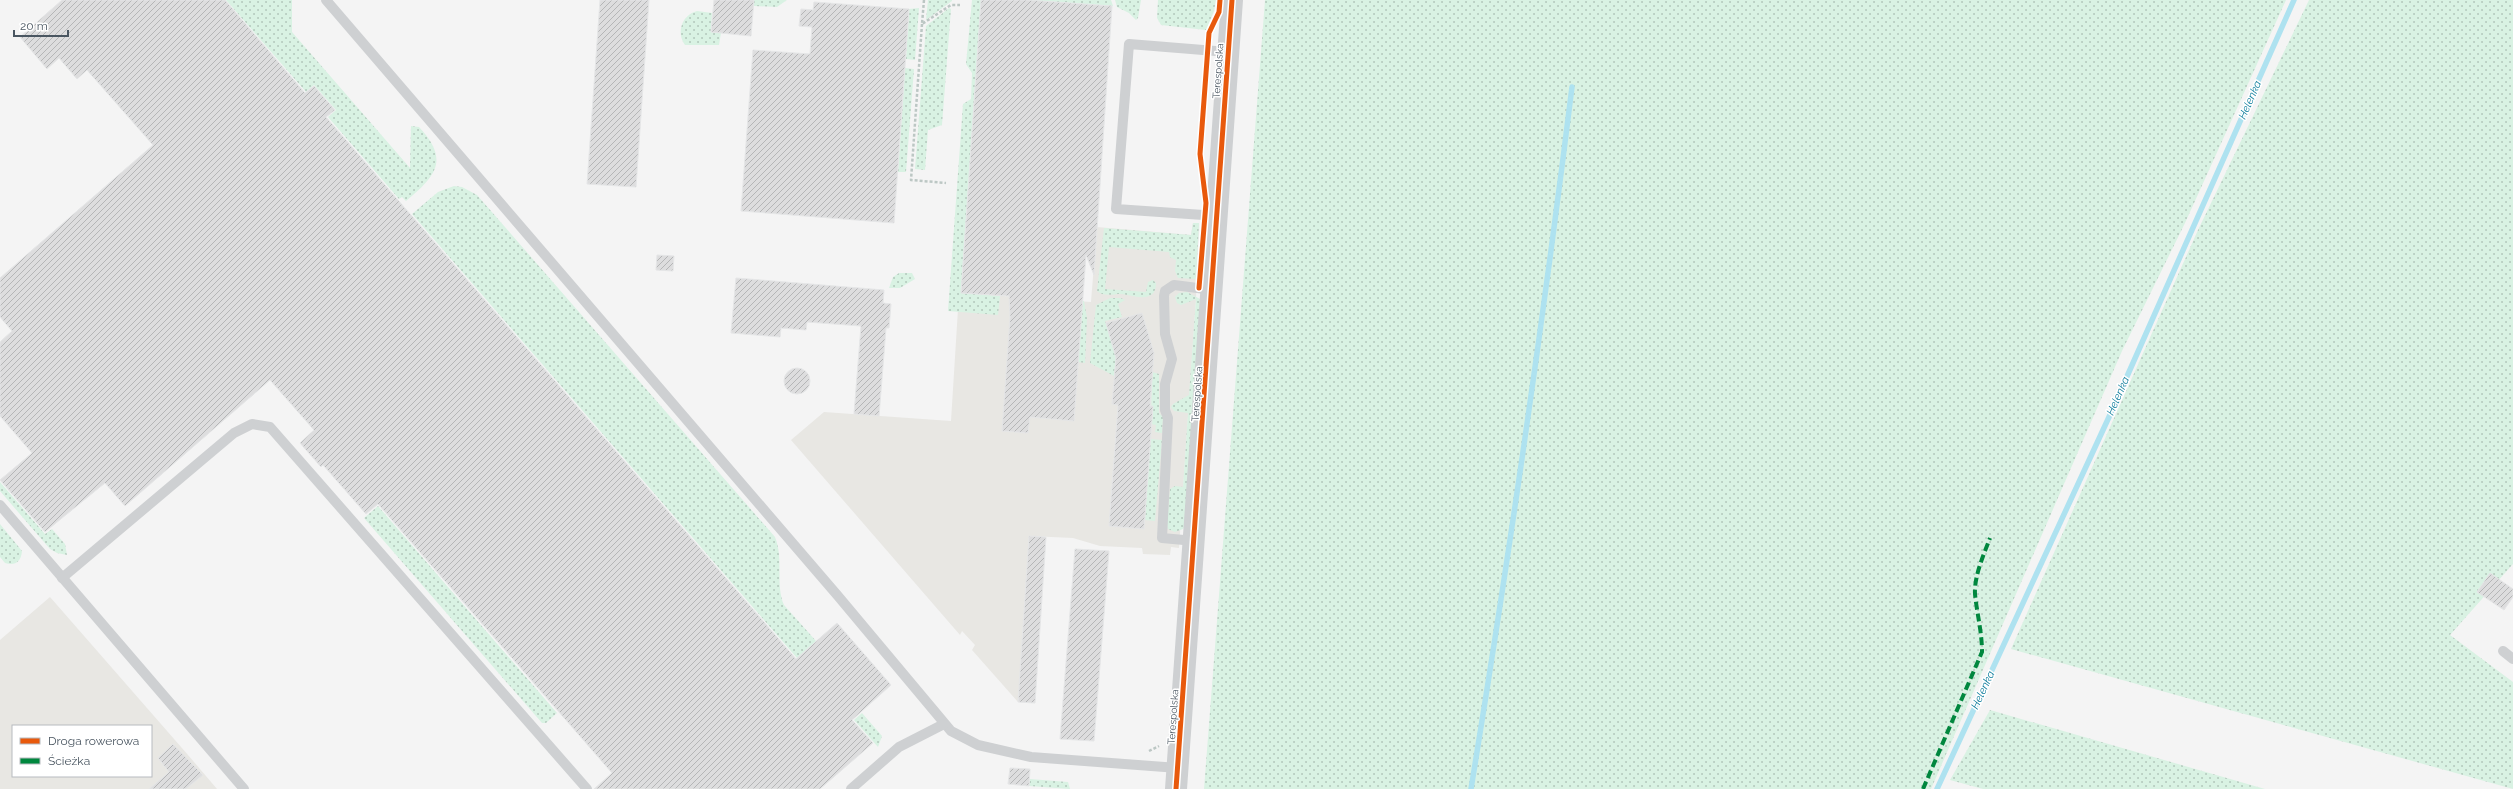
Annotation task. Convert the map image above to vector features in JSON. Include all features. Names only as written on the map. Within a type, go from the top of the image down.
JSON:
[{"type":"street","name":"Terespolska","points":[[1177,779],[1213,290],[1232,0]]},
{"type":"lane","points":[[326,0],[838,596],[951,731],[978,745],[1031,757],[1177,779]]},
{"type":"lane","points":[[1218,216],[1116,210],[1129,44],[1228,52]]},
{"type":"lane","points":[[1195,541],[1162,538],[1168,418],[1165,410],[1165,384],[1172,359],[1165,334],[1164,296],[1165,291],[1174,285],[1213,290]]},
{"type":"lane","points":[[62,578],[234,433],[252,424],[270,427],[587,789]]},
{"type":"lane","points":[[0,505],[244,789]]},
{"type":"lane","points":[[2504,651],[2513,659]]},
{"type":"lane","points":[[851,789],[900,748],[944,724]]},
{"type":"path","points":[[924,0],[911,180],[946,182]]},
{"type":"path","points":[[922,24],[951,5],[960,5]]},
{"type":"shaded area","points":[[1193,223],[1199,223],[1196,299],[1179,548],[1171,547],[1170,555],[1143,554],[1142,548],[1100,546],[1073,538],[1029,536],[1018,702],[972,650],[975,645],[962,631],[960,635],[791,440],[824,412],[951,421],[959,293],[1091,302],[1097,227],[1191,235]]},
{"type":"shaded area","points":[[50,597],[217,789],[0,789],[0,640]]},
{"type":"green space","points":[[226,0],[292,0],[292,32],[410,168],[411,126],[419,127],[429,139],[434,149],[436,158],[435,167],[425,184],[406,201],[402,197],[399,199],[328,117],[336,110],[314,85],[306,92]]},
{"type":"green space","points":[[754,0],[787,0],[777,7],[754,6]]},
{"type":"green space","points":[[928,0],[952,0],[952,1],[926,20]]},
{"type":"green space","points":[[972,0],[981,0],[961,293],[1000,296],[998,315],[948,311],[963,104],[971,99],[972,73],[966,64]]},
{"type":"green space","points":[[1028,0],[1111,0],[1113,6]]},
{"type":"green space","points":[[1115,0],[1141,0],[1138,18],[1136,20],[1129,13],[1117,7]]},
{"type":"green space","points":[[1158,0],[1216,0],[1214,11],[1206,30],[1161,25],[1157,18]]},
{"type":"green space","points":[[1265,0],[2286,0],[2185,223],[2122,351],[1931,789],[1204,789]]},
{"type":"green space","points":[[2309,0],[2513,0],[2513,564],[2450,635],[2513,682],[2513,789],[2011,649],[2198,230]]},
{"type":"green space","points":[[919,8],[915,60],[906,59],[909,9]]},
{"type":"green space","points":[[949,8],[951,9],[942,125],[928,130],[925,170],[915,169],[926,26]]},
{"type":"green space","points":[[697,11],[712,13],[711,32],[721,33],[719,45],[685,45],[681,35],[682,25],[688,16]]},
{"type":"green space","points":[[905,68],[914,69],[906,172],[898,172]]},
{"type":"green space","points":[[454,186],[462,187],[477,195],[775,537],[779,554],[781,597],[784,605],[816,641],[797,658],[412,214],[438,192]]},
{"type":"green space","points":[[1193,223],[1199,223],[1196,279],[1178,278],[1175,271],[1176,260],[1170,257],[1169,252],[1109,247],[1105,289],[1146,292],[1148,282],[1153,280],[1156,283],[1155,290],[1152,294],[1143,297],[1121,294],[1105,295],[1097,291],[1104,228],[1191,235]]},
{"type":"green space","points":[[899,273],[912,273],[915,279],[900,288],[889,288],[893,277]]},
{"type":"green space","points":[[1187,292],[1200,299],[1187,523],[1183,529],[1175,532],[1168,529],[1167,525],[1170,489],[1175,486],[1183,487],[1188,413],[1174,411],[1171,407],[1173,404],[1189,395],[1196,299],[1181,305],[1177,303],[1175,297],[1179,293]]},
{"type":"green space","points":[[1014,296],[1084,301],[1087,318],[1085,363],[1078,362],[1081,325]]},
{"type":"green space","points":[[1110,298],[1121,298],[1125,300],[1118,304],[1122,317],[1105,321],[1116,357],[1114,376],[1090,363],[1096,305]]},
{"type":"green space","points":[[1152,372],[1159,374],[1159,413],[1163,417],[1162,433],[1155,432],[1156,425],[1151,424]]},
{"type":"green space","points":[[1150,439],[1162,440],[1155,521],[1145,520]]},
{"type":"green space","points":[[0,482],[45,534],[52,529],[65,544],[67,555],[57,553],[50,549],[0,491]]},
{"type":"green space","points":[[378,506],[557,713],[546,723],[542,723],[364,518]]},
{"type":"green space","points":[[0,524],[22,551],[19,560],[15,563],[5,563],[0,557]]},
{"type":"green space","points":[[1990,710],[2265,789],[1983,789],[1950,780]]},
{"type":"green space","points":[[862,713],[882,736],[878,747],[854,720]]},
{"type":"green space","points":[[1030,779],[1068,782],[1070,789],[1029,786]]},
{"type":"building","points":[[62,0],[225,0],[305,93],[314,86],[335,110],[326,117],[796,659],[837,623],[891,685],[852,720],[873,743],[820,789],[594,789],[612,773],[378,504],[366,514],[323,465],[321,467],[300,443],[314,430],[270,380],[125,506],[105,483],[45,532],[0,480],[32,453],[0,416],[0,342],[12,331],[0,317],[0,278],[153,145],[87,70],[77,79],[59,58],[47,69],[20,37]]},
{"type":"building","points":[[600,0],[649,0],[636,187],[587,184]]},
{"type":"building","points":[[714,0],[754,0],[751,36],[711,32]]},
{"type":"building","points":[[981,0],[1028,0],[1112,6],[1094,275],[1086,255],[1074,421],[1030,417],[1028,433],[1002,431],[1010,317],[1009,296],[961,293]]},
{"type":"building","points":[[814,2],[909,9],[894,223],[741,211],[753,50],[810,54],[812,27],[799,26],[801,9],[813,10]]},
{"type":"building","points":[[657,255],[674,256],[673,271],[656,270]]},
{"type":"building","points":[[736,278],[884,290],[883,303],[891,304],[889,328],[886,328],[879,416],[854,414],[861,326],[807,322],[806,330],[781,328],[780,337],[731,333]]},
{"type":"building","points":[[1142,313],[1154,353],[1150,406],[1153,406],[1144,529],[1109,526],[1118,405],[1112,404],[1116,358],[1106,323]]},
{"type":"building","points":[[797,368],[806,372],[810,381],[806,390],[797,394],[788,390],[784,381],[788,372]]},
{"type":"building","points":[[1029,536],[1046,537],[1035,703],[1018,702]]},
{"type":"building","points":[[1075,549],[1109,551],[1094,741],[1060,739]]},
{"type":"building","points":[[2490,573],[2513,589],[2513,597],[2504,610],[2477,592]]},
{"type":"building","points":[[173,744],[203,775],[186,789],[149,789],[169,772],[158,758]]},
{"type":"building","points":[[1010,768],[1030,769],[1029,786],[1008,784]]},
{"type":"waterway","name":"Helenka","points":[[1937,789],[2109,417],[2294,0]]},
{"type":"waterway","points":[[1471,789],[1525,439],[1572,87]]},
{"type":"marked path","points":[[1923,789],[1982,652],[1975,587],[1980,565],[1990,538]]},
{"type":"cycle path","points":[[1199,288],[1206,203],[1200,154],[1209,33],[1219,12],[1220,0]]},
{"type":"cycle path","points":[[1176,789],[1232,0]]}]
